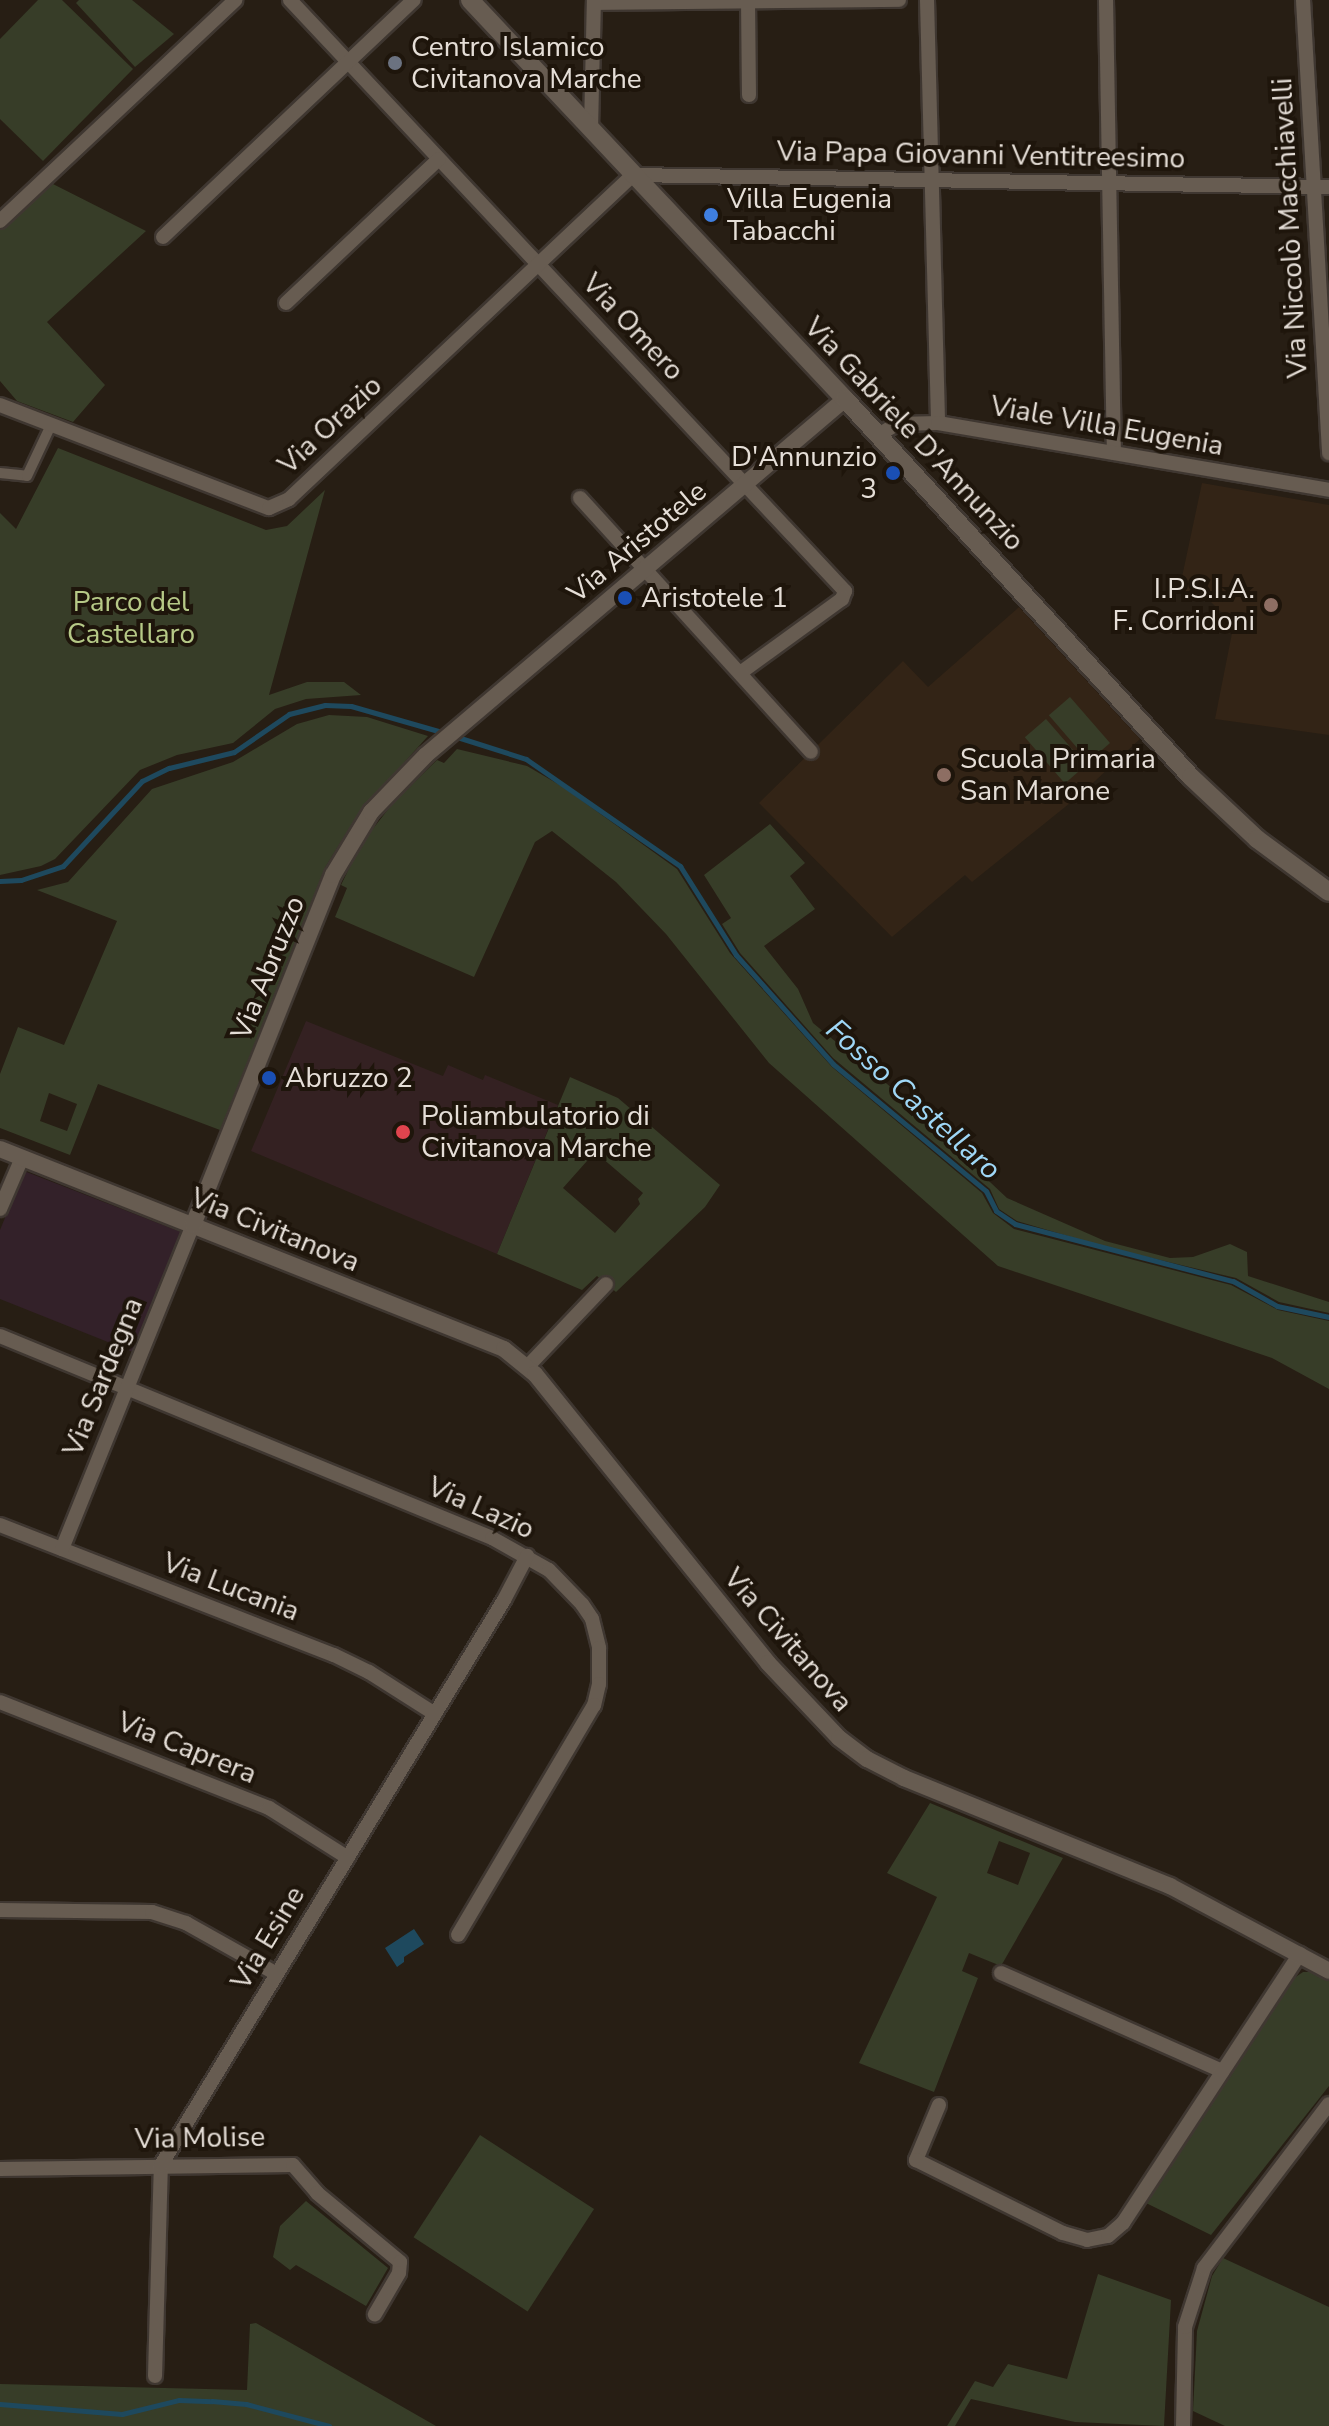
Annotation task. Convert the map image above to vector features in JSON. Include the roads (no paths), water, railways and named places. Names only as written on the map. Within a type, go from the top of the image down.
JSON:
[{"type":"main road","name":"Via Gabriele D'Annunzio","points":[[470,0],[845,399],[1202,788],[1257,839],[1329,892]]},
{"type":"street","points":[[0,221],[235,0]]},
{"type":"street","name":"Via Omero","points":[[290,0],[845,594],[740,673]]},
{"type":"street","points":[[163,237],[414,0]]},
{"type":"street","points":[[591,129],[594,2],[899,0]]},
{"type":"street","points":[[927,0],[938,423]]},
{"type":"street","points":[[1106,0],[1114,453]]},
{"type":"street","name":"Via Niccolò Macchiavelli","points":[[1303,0],[1321,187],[1329,453]]},
{"type":"street","points":[[748,1],[749,95]]},
{"type":"street","points":[[576,115],[586,110],[592,101]]},
{"type":"street","points":[[286,303],[439,159]]},
{"type":"street","name":"Via Papa Giovanni Ventitreesimo","points":[[633,175],[1321,187]]},
{"type":"street","name":"Via Orazio","points":[[0,405],[269,508],[289,499],[633,175]]},
{"type":"street","name":"Via Aristotele","points":[[429,752],[845,399]]},
{"type":"street","name":"Viale Villa Eugenia","points":[[878,435],[897,424],[938,423],[1329,490]]},
{"type":"street","points":[[0,473],[27,476],[51,425]]},
{"type":"street","points":[[580,498],[811,752]]},
{"type":"street","name":"Via Abruzzo","points":[[193,1225],[333,875],[371,812],[429,752]]},
{"type":"street","name":"Via Civitanova","points":[[0,1149],[496,1345],[528,1366],[768,1663],[839,1738],[904,1778],[1170,1886],[1329,1971]]},
{"type":"street","points":[[0,1209],[22,1158]]},
{"type":"street","name":"Via Sardegna","points":[[62,1549],[193,1225]]},
{"type":"street","points":[[528,1366],[606,1284]]},
{"type":"street","name":"Via Lazio","points":[[0,1336],[478,1532],[527,1556],[564,1584],[592,1619],[599,1648],[599,1684],[585,1722],[458,1935]]},
{"type":"street","name":"Via Lucania","points":[[0,1525],[334,1655],[369,1672],[435,1714]]},
{"type":"street","name":"Via Esine","points":[[155,2376],[161,2165],[504,1600],[527,1556]]},
{"type":"street","name":"Via Caprera","points":[[0,1702],[269,1808],[348,1858]]},
{"type":"street","points":[[0,1910],[152,1912],[186,1923],[277,1974]]},
{"type":"street","points":[[939,2105],[916,2160],[1063,2233],[1087,2240],[1108,2236],[1123,2223],[1300,1954]]},
{"type":"street","points":[[1001,1973],[1222,2071]]},
{"type":"street","points":[[1183,2426],[1185,2327],[1204,2268],[1329,2104]]},
{"type":"street","name":"Via Molise","points":[[0,2169],[286,2162],[298,2168],[317,2193],[400,2262],[399,2273],[375,2314]]},
{"type":"water","points":[[414,1929],[424,1944],[404,1957],[404,1962],[397,1967],[385,1948]]},
{"type":"waterway","name":"Fosso Castellaro","points":[[0,881],[21,880],[63,866],[142,781],[169,768],[234,752],[289,714],[325,705],[351,706],[445,733]]},
{"type":"waterway","name":"Fosso Castellaro","points":[[454,736],[526,759],[680,866],[736,955],[833,1064],[986,1191],[996,1211],[1015,1224],[1233,1281],[1277,1306],[1329,1317]]},
{"type":"waterway","points":[[0,2404],[122,2414],[179,2400],[212,2401],[246,2404],[329,2426]]},
{"type":"place","name":"Centro Islamico Civitanova Marche","points":[[395,63]]},
{"type":"place","name":"Villa Eugenia Tabacchi","points":[[711,215]]},
{"type":"place","name":"D'Annunzio 3","points":[[893,473]]},
{"type":"place","name":"Aristotele 1","points":[[625,598]]},
{"type":"place","name":"I.P.S.I.A. F. Corridoni","points":[[1271,605]]},
{"type":"place","name":"Scuola Primaria San Marone","points":[[944,775]]},
{"type":"place","name":"Abruzzo 2","points":[[269,1078]]},
{"type":"place","name":"Poliambulatorio di Civitanova Marche","points":[[403,1132]]},
{"type":"park label","name":"Parco del Castellaro","points":[[131,618]]}]
